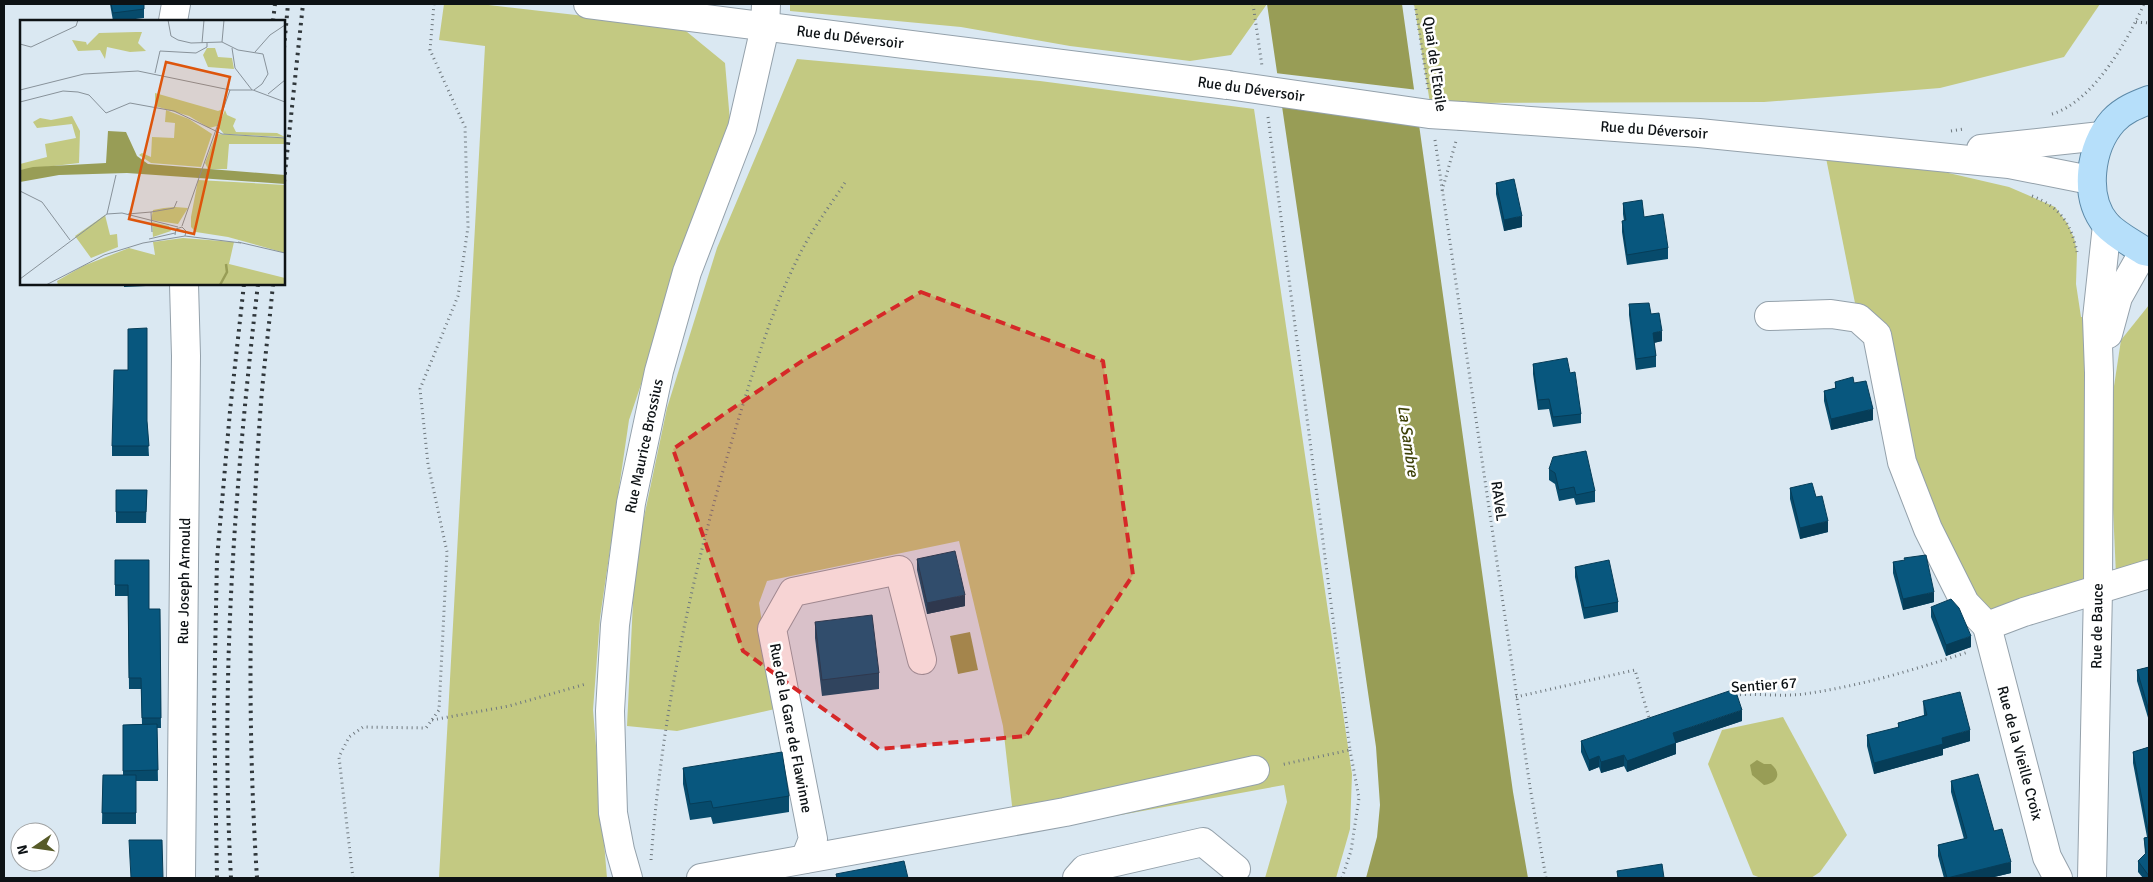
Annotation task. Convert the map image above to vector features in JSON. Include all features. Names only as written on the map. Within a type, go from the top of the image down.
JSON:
[{"type":"main road","points":[[2147,251],[2107,225],[2098,211],[2090,180],[2101,136],[2114,120],[2131,107],[2149,100]]},
{"type":"street","points":[[173,20],[176,4]]},
{"type":"street","name":"Rue du Déversoir","points":[[588,4],[765,15],[1428,114],[1699,133],[2009,164],[2090,180]]},
{"type":"street","name":"Rue Maurice Brossius","points":[[639,874],[620,850],[614,813],[610,711],[615,625],[631,503],[659,371],[687,272],[742,128],[765,15]]},
{"type":"street","name":"Rue du Déversoir","points":[[1916,155],[2101,136]]},
{"type":"street","name":"Rue de Bauce","points":[[2092,878],[2098,590],[2099,373],[2097,318],[2107,225]]},
{"type":"street","name":"Rue de Bauce","points":[[2099,373],[2118,297],[2147,251]]},
{"type":"street","name":"Rue Joseph Arnould","points":[[181,878],[186,356],[184,285]]},
{"type":"street","points":[[1770,316],[1831,314],[1858,318],[1877,335],[1902,462],[1928,529],[1965,604],[1989,634],[2024,612],[2149,574]]},
{"type":"street","name":"Rue de la Gare de Flawinne","points":[[805,858],[813,839],[772,630],[793,592],[899,570],[922,660]]},
{"type":"street","name":"Rue de la Vieille Croix","points":[[1989,634],[2047,857],[2058,878]]},
{"type":"street","points":[[701,878],[1064,812],[1255,770]]},
{"type":"street","points":[[1076,878],[1084,869],[1203,842],[1236,869]]},
{"type":"path","points":[[353,878],[339,756],[349,737],[363,727],[426,728],[439,710],[447,552],[428,464],[420,389],[458,296],[468,227],[465,127],[430,50],[434,4]]},
{"type":"path","points":[[1253,4],[1262,71]]},
{"type":"path","name":"Quai de l'Etoile","points":[[1416,4],[1428,94]]},
{"type":"path","points":[[2049,115],[2076,101],[2094,85],[2136,22],[2144,4]]},
{"type":"path","points":[[2136,22],[2149,23]]},
{"type":"path","points":[[1267,110],[1350,750],[1359,798],[1351,851],[1342,878]]},
{"type":"path","points":[[1442,194],[1462,116]]},
{"type":"path","name":"RAVeL","points":[[1434,137],[1516,697],[1546,878]]},
{"type":"path","points":[[639,874],[655,806],[668,711],[687,611],[712,502],[746,394],[779,299],[803,247],[846,181]]},
{"type":"path","points":[[2024,193],[2054,207],[2067,223],[2074,238],[2077,260]]},
{"type":"path","name":"Sentier 67","points":[[1726,698],[1736,695],[1802,694],[1863,684],[1918,669],[1977,649],[1989,634]]},
{"type":"path","points":[[1516,697],[1635,670],[1651,722]]},
{"type":"path","points":[[431,720],[509,706],[612,677]]},
{"type":"path","points":[[1255,770],[1350,750]]},
{"type":"highlighted area","points":[[921,292],[1103,361],[1133,575],[1026,736],[879,749],[743,651],[673,449],[805,359]]},
{"type":"shaded area","points":[[444,4],[480,4],[681,27],[725,63],[730,121],[629,420],[600,618],[593,710],[607,878],[439,878],[485,46],[439,40]]},
{"type":"shaded area","points":[[790,4],[1267,4],[1231,55],[1190,61],[1070,46],[961,27],[790,11]]},
{"type":"shaded area","points":[[1414,4],[2100,4],[2064,57],[1940,88],[1764,102],[1430,103]]},
{"type":"shaded area","points":[[797,59],[1040,81],[1254,109],[1352,774],[1350,829],[1336,878],[1265,878],[1287,802],[1284,785],[1104,818],[1015,832],[1003,726],[959,541],[767,581],[759,603],[775,709],[677,731],[627,726],[635,560],[667,408],[717,248]]},
{"type":"shaded area","points":[[1826,158],[1922,158],[1940,171],[2009,187],[2055,207],[2067,223],[2074,238],[2077,252],[2076,284],[2081,317],[2097,318],[2098,590],[1987,626],[1965,603],[1858,318]]},
{"type":"shaded area","points":[[2149,305],[2149,567],[2116,575],[2109,419],[2121,340]]},
{"type":"shaded area","points":[[1783,717],[1847,835],[1820,872],[1811,878],[1761,878],[1753,875],[1708,764],[1722,730]]},
{"type":"water","name":"La Sambre","points":[[1267,4],[1402,4],[1513,792],[1528,878],[1366,878],[1377,837],[1380,805],[1376,747]]},
{"type":"water","points":[[970,632],[978,670],[958,674],[950,636]]},
{"type":"water","points":[[1757,760],[1764,764],[1771,764],[1777,771],[1777,777],[1773,782],[1764,785],[1752,775],[1750,765]]},
{"type":"pier","points":[[1275,73],[1418,90],[1423,125],[1280,107]]},
{"type":"building","points":[[111,4],[144,4],[144,9],[113,13]]},
{"type":"building","points":[[1514,179],[1522,216],[1504,220],[1496,183]]},
{"type":"building","points":[[1642,200],[1644,217],[1663,214],[1668,248],[1627,255],[1622,221],[1626,220],[1623,203]]},
{"type":"building","points":[[1649,303],[1651,314],[1659,313],[1662,331],[1653,333],[1656,356],[1636,359],[1629,304]]},
{"type":"building","points":[[147,328],[147,421],[149,446],[112,446],[114,370],[128,370],[128,329]]},
{"type":"building","points":[[1567,358],[1570,373],[1575,372],[1581,414],[1553,417],[1549,399],[1538,400],[1533,364]]},
{"type":"building","points":[[1853,377],[1854,383],[1866,381],[1873,409],[1831,419],[1824,391],[1836,388],[1835,382]]},
{"type":"building","points":[[1586,451],[1595,491],[1576,495],[1574,487],[1559,490],[1555,473],[1549,469],[1553,457]]},
{"type":"building","points":[[1812,483],[1816,497],[1822,496],[1828,521],[1800,528],[1790,488]]},
{"type":"building","points":[[116,490],[147,490],[146,512],[116,512]]},
{"type":"building","points":[[955,551],[965,595],[927,603],[917,559]]},
{"type":"building","points":[[1926,555],[1934,592],[1903,599],[1893,562],[1905,560],[1904,558]]},
{"type":"building","points":[[115,560],[149,560],[149,609],[160,609],[161,718],[142,718],[141,678],[129,678],[128,585],[115,585]]},
{"type":"building","points":[[1609,560],[1618,602],[1584,608],[1575,567]]},
{"type":"building","points":[[1951,599],[1959,608],[1971,636],[1946,645],[1931,607]]},
{"type":"building","points":[[872,615],[879,673],[822,680],[815,622]]},
{"type":"building","points":[[2149,667],[2149,711],[2137,670]]},
{"type":"building","points":[[1735,689],[1742,710],[1673,733],[1676,743],[1627,761],[1624,755],[1601,762],[1599,756],[1589,760],[1581,741]]},
{"type":"building","points":[[1960,692],[1970,730],[1942,738],[1943,744],[1874,763],[1867,735],[1899,727],[1898,723],[1927,715],[1923,701]]},
{"type":"building","points":[[157,724],[158,770],[123,771],[123,725]]},
{"type":"building","points":[[2149,747],[2149,836],[2133,752]]},
{"type":"building","points":[[782,752],[789,796],[713,808],[711,801],[690,804],[683,768]]},
{"type":"building","points":[[1978,774],[1994,831],[2002,829],[2011,862],[1947,878],[1938,845],[1967,838],[1951,781]]},
{"type":"building","points":[[103,775],[136,775],[136,813],[102,813]]},
{"type":"building","points":[[2149,837],[2149,876],[2138,861],[2146,853],[2144,838]]},
{"type":"building","points":[[129,840],[162,840],[163,878],[131,878]]},
{"type":"building","points":[[904,861],[908,878],[837,878],[836,874]]},
{"type":"building","points":[[1662,864],[1664,878],[1618,878],[1617,871]]},
{"type":"railway","points":[[273,20],[275,4]]},
{"type":"railway","points":[[285,37],[288,4]]},
{"type":"railway","points":[[285,173],[303,4]]},
{"type":"railway","points":[[217,878],[214,707],[217,559],[230,411],[244,285]]},
{"type":"railway","points":[[231,878],[227,729],[232,580],[236,506],[258,285]]},
{"type":"railway","points":[[257,878],[251,705],[253,532],[260,416],[273,285]]}]
